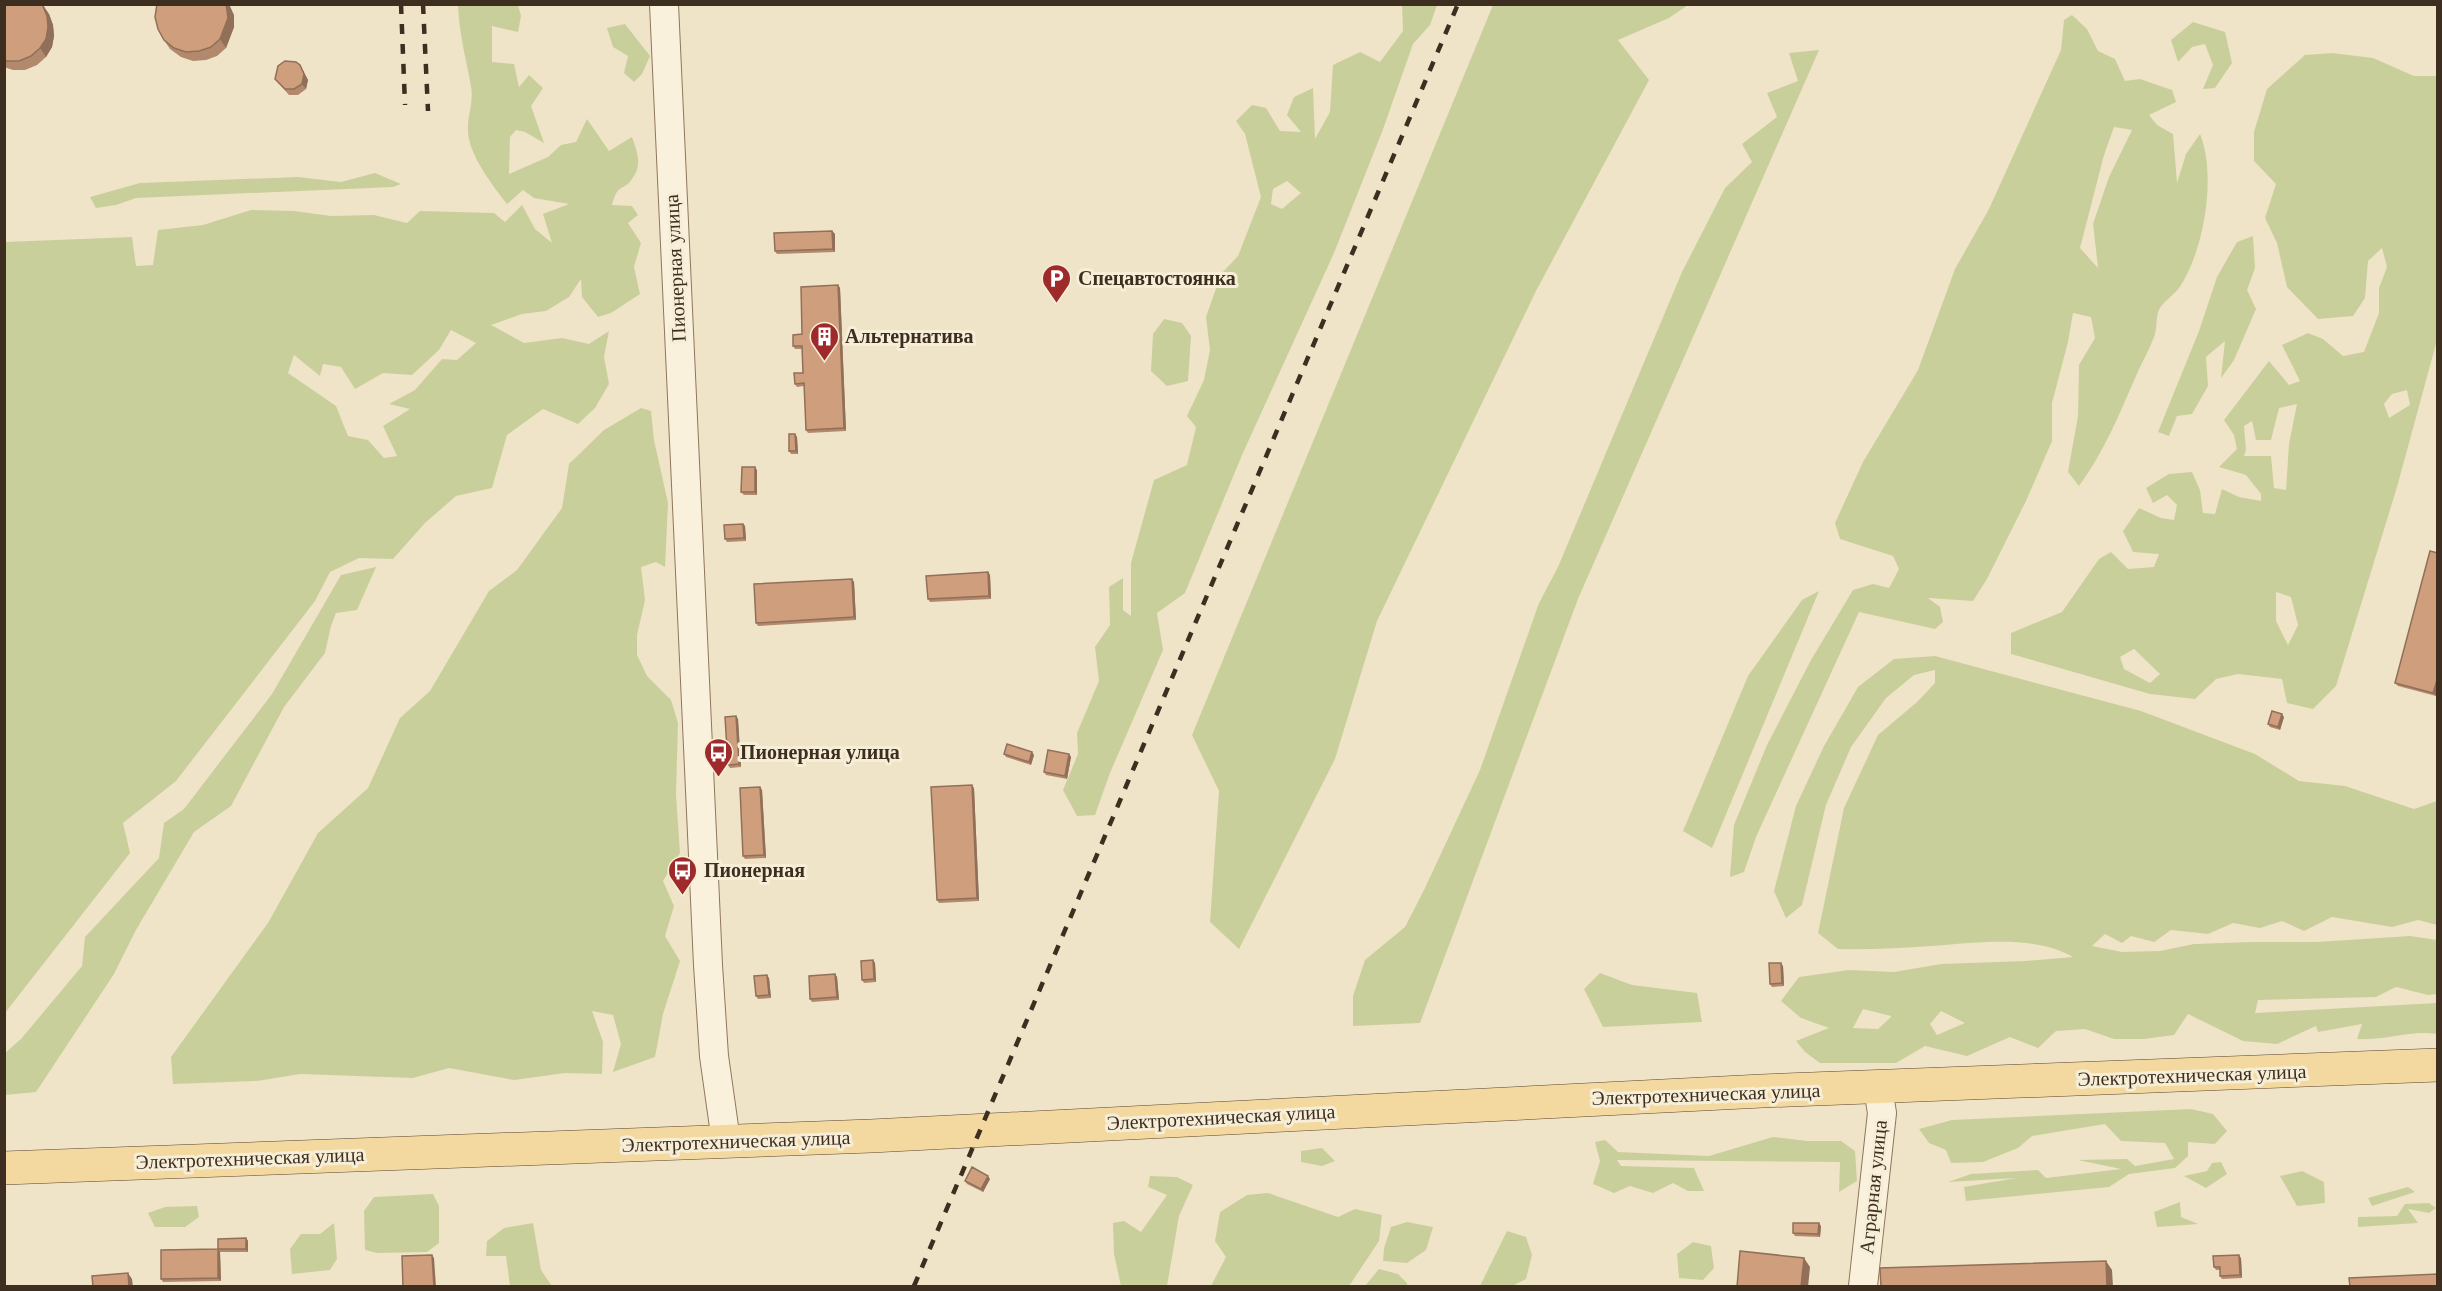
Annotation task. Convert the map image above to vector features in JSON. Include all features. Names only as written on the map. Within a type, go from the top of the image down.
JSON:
[{"type":"main road","name":"Электротехническая улица","points":[[4,1168],[726,1141],[1750,1091],[1878,1088],[2438,1065]]},
{"type":"street","name":"Пионерная улица","points":[[664,4],[708,965],[714,1056],[726,1141]]},
{"type":"street","name":"Аграрная улица","points":[[1863,1287],[1882,1113],[1878,1088]]},
{"type":"green space","points":[[458,5],[518,5],[521,16],[518,32],[492,26],[492,62],[514,64],[519,87],[529,75],[543,88],[531,106],[544,143],[525,132],[516,130],[510,137],[509,174],[548,157],[561,145],[576,142],[587,119],[609,151],[632,137],[638,158],[637,168],[629,183],[616,193],[612,205],[632,206],[638,215],[628,223],[641,243],[634,267],[640,294],[611,313],[598,317],[582,297],[581,279],[569,297],[546,311],[522,314],[491,325],[524,343],[562,338],[589,344],[609,331],[604,357],[609,384],[595,408],[578,424],[543,409],[507,435],[492,488],[456,496],[425,523],[393,559],[359,558],[330,572],[315,601],[176,781],[123,823],[130,853],[5,1013],[5,242],[132,237],[136,266],[153,265],[158,230],[203,225],[251,210],[294,211],[331,216],[374,215],[407,223],[420,211],[494,213],[505,222],[522,205],[535,229],[552,243],[543,214],[569,204],[534,198],[523,190],[507,204],[483,170],[469,141],[468,120],[472,92],[461,36]],"holes":[[[451,330],[476,343],[457,360],[442,359],[415,390],[389,404],[410,409],[383,426],[397,456],[384,458],[368,440],[348,436],[336,406],[288,373],[294,355],[320,376],[323,364],[341,367],[355,389],[383,373],[412,375],[439,350]]]},
{"type":"green space","points":[[1402,5],[1437,5],[1430,25],[1413,44],[1382,132],[1334,253],[1242,455],[1185,593],[1157,613],[1163,650],[1110,773],[1095,815],[1077,816],[1063,790],[1078,754],[1077,733],[1099,681],[1095,647],[1110,625],[1109,587],[1123,578],[1123,610],[1131,616],[1131,563],[1154,480],[1187,465],[1196,427],[1187,416],[1204,380],[1210,350],[1206,317],[1221,274],[1238,256],[1261,197],[1245,134],[1236,121],[1252,105],[1266,108],[1280,131],[1301,132],[1287,115],[1294,97],[1313,88],[1315,139],[1330,112],[1333,65],[1360,52],[1380,62],[1403,31]],"holes":[[[1287,181],[1301,193],[1282,209],[1271,204],[1273,189]]]},
{"type":"green space","points":[[1493,5],[1688,5],[1669,18],[1618,40],[1649,80],[1536,291],[1377,621],[1335,759],[1239,949],[1210,922],[1219,791],[1192,735]]},
{"type":"green space","points":[[2072,15],[2087,29],[2098,51],[2115,59],[2125,81],[2140,79],[2172,90],[2176,102],[2149,115],[2157,125],[2173,134],[2177,183],[2186,154],[2200,134],[2205,151],[2207,191],[2201,234],[2188,273],[2179,288],[2160,309],[2151,345],[2110,433],[2079,486],[2068,472],[2078,416],[2079,365],[2095,338],[2091,317],[2073,313],[2052,403],[2052,441],[2026,501],[1987,579],[1973,601],[1928,598],[1940,607],[1943,622],[1935,629],[1859,612],[1756,837],[1744,872],[1730,877],[1734,825],[1767,745],[1811,660],[1853,590],[1873,584],[1889,588],[1899,569],[1893,556],[1840,539],[1835,523],[1863,462],[1918,370],[1955,269],[1989,209],[2061,50],[2064,20]],"holes":[[[2114,127],[2132,130],[2109,177],[2093,224],[2098,268],[2080,248],[2104,155]]]},
{"type":"green space","points":[[2193,22],[2225,32],[2232,63],[2215,88],[2203,89],[2213,65],[2205,44],[2192,47],[2178,62],[2171,40]]},
{"type":"green space","points":[[625,24],[650,56],[642,74],[634,82],[624,73],[628,56],[613,47],[607,28]]},
{"type":"green space","points":[[1819,50],[1578,599],[1420,1023],[1353,1026],[1353,996],[1365,960],[1405,927],[1480,770],[1539,603],[1558,567],[1682,272],[1725,188],[1752,162],[1742,144],[1777,117],[1767,93],[1798,81],[1789,53]]},
{"type":"green space","points":[[2332,53],[2373,58],[2414,76],[2438,76],[2437,340],[2397,487],[2336,686],[2313,709],[2287,703],[2282,679],[2238,674],[2216,679],[2195,699],[2150,694],[2011,654],[2011,633],[2062,612],[2099,559],[2111,552],[2128,569],[2154,567],[2159,554],[2133,552],[2123,531],[2139,508],[2161,518],[2174,520],[2177,505],[2167,495],[2153,503],[2146,488],[2169,474],[2192,472],[2200,490],[2203,513],[2215,514],[2222,489],[2239,497],[2261,501],[2261,494],[2246,475],[2219,467],[2237,449],[2234,435],[2224,420],[2269,361],[2289,385],[2300,381],[2282,345],[2308,333],[2323,339],[2343,356],[2364,352],[2379,313],[2379,288],[2387,267],[2382,248],[2368,261],[2365,298],[2353,316],[2318,319],[2287,287],[2277,243],[2265,218],[2276,184],[2254,161],[2254,132],[2267,89],[2305,55]],"holes":[[[2407,390],[2410,405],[2389,418],[2384,404],[2392,394]],[[2297,404],[2289,444],[2286,490],[2274,488],[2271,456],[2244,456],[2246,450],[2244,426],[2252,421],[2256,440],[2271,440],[2279,408]],[[2276,592],[2291,597],[2298,625],[2288,645],[2276,621]],[[2134,649],[2160,674],[2150,683],[2124,669],[2120,657]]]},
{"type":"green space","points":[[375,173],[401,184],[393,187],[136,198],[116,205],[96,208],[90,197],[140,183],[298,177],[341,182]]},
{"type":"green space","points":[[2253,236],[2255,268],[2247,290],[2256,309],[2234,360],[2221,378],[2225,341],[2206,357],[2208,386],[2192,414],[2177,416],[2169,436],[2158,432],[2199,331],[2217,277],[2237,242]]},
{"type":"green space","points":[[1164,319],[1182,323],[1191,336],[1188,381],[1167,386],[1151,371],[1153,334]]},
{"type":"green space","points":[[641,408],[651,411],[654,440],[668,503],[665,567],[656,562],[641,567],[645,600],[637,635],[637,655],[647,676],[671,700],[678,723],[676,795],[680,853],[663,881],[674,906],[665,936],[680,961],[663,1014],[655,1057],[613,1072],[621,1044],[613,1015],[592,1011],[603,1042],[602,1074],[565,1073],[514,1080],[449,1068],[413,1078],[300,1074],[257,1081],[173,1084],[171,1057],[268,923],[318,833],[368,788],[400,718],[430,691],[489,591],[517,570],[562,508],[569,464],[604,430]]},
{"type":"green space","points":[[376,567],[357,610],[336,613],[325,653],[284,707],[231,806],[194,832],[136,930],[114,974],[36,1092],[5,1095],[5,1053],[21,1039],[82,966],[85,937],[159,858],[164,823],[184,809],[272,694],[341,575]]},
{"type":"green space","points":[[1819,591],[1712,848],[1683,831],[1748,676],[1802,600]]},
{"type":"green space","points":[[1935,656],[2141,711],[2255,754],[2299,781],[2345,786],[2414,809],[2437,801],[2437,925],[2418,920],[2392,927],[2332,917],[2304,931],[2282,921],[2260,928],[2233,923],[2208,934],[2171,930],[2154,942],[2131,936],[2122,943],[2105,934],[2092,946],[2122,952],[2160,951],[2194,944],[2316,942],[2410,936],[2437,940],[2437,994],[2428,995],[2396,987],[2376,997],[2258,1000],[2255,1013],[2437,1003],[2437,1034],[2417,1033],[2357,1039],[2362,1024],[2318,1032],[2316,1026],[2277,1044],[2243,1041],[2188,1014],[2174,1035],[2144,1039],[2114,1039],[2085,1029],[2056,1031],[2038,1048],[2010,1037],[1967,1056],[1925,1046],[1896,1063],[1820,1063],[1805,1052],[1796,1041],[1829,1028],[1801,1018],[1781,1001],[1799,977],[1849,970],[1894,972],[1941,964],[2073,957],[2040,945],[2004,942],[1884,949],[1838,949],[1818,933],[1844,808],[1878,735],[1917,702],[1935,683],[1935,670],[1914,675],[1886,698],[1851,747],[1826,805],[1802,905],[1786,918],[1774,891],[1796,806],[1824,746],[1858,687],[1894,659]],"holes":[[[1863,1009],[1891,1016],[1891,1017],[1878,1029],[1853,1028]],[[1941,1011],[1965,1023],[1937,1035],[1930,1024]]]},
{"type":"green space","points":[[1600,973],[1632,985],[1697,993],[1702,1022],[1603,1027],[1584,989]]},
{"type":"green space","points":[[2191,1109],[2213,1114],[2227,1131],[2215,1144],[2188,1142],[2188,1156],[2175,1168],[2129,1174],[2109,1187],[1966,1201],[1964,1187],[2016,1178],[1948,1182],[1971,1174],[2038,1170],[2046,1178],[2121,1169],[2078,1160],[2127,1159],[2135,1166],[2174,1159],[2165,1143],[2121,1141],[2105,1124],[2032,1136],[2018,1148],[1983,1162],[1951,1163],[1946,1150],[1929,1143],[1919,1129],[1952,1120]]},
{"type":"green space","points":[[1773,1137],[1807,1141],[1841,1141],[1855,1151],[1857,1181],[1839,1192],[1840,1162],[1617,1160],[1621,1166],[1694,1168],[1704,1191],[1688,1191],[1673,1183],[1653,1193],[1630,1186],[1614,1193],[1593,1184],[1600,1161],[1595,1142],[1605,1140],[1618,1152],[1709,1156]]},
{"type":"green space","points":[[1322,1148],[1335,1161],[1322,1166],[1301,1162],[1301,1151]]},
{"type":"green space","points":[[2221,1162],[2227,1174],[2206,1188],[2184,1176],[2207,1171],[2212,1163]]},
{"type":"green space","points":[[2302,1171],[2324,1182],[2325,1203],[2297,1206],[2280,1176]]},
{"type":"green space","points":[[1150,1176],[1177,1177],[1193,1185],[1179,1216],[1167,1286],[1121,1286],[1114,1254],[1113,1223],[1124,1221],[1141,1232],[1167,1195],[1148,1187]]},
{"type":"green space","points":[[2408,1187],[2415,1192],[2372,1206],[2368,1198]]},
{"type":"green space","points":[[1268,1193],[1338,1217],[1355,1209],[1382,1215],[1379,1241],[1349,1286],[1211,1286],[1226,1257],[1215,1241],[1220,1212],[1247,1195]]},
{"type":"green space","points":[[433,1194],[439,1206],[439,1243],[427,1252],[377,1253],[365,1250],[364,1211],[374,1197]]},
{"type":"green space","points":[[2180,1202],[2181,1217],[2198,1224],[2157,1227],[2154,1212]]},
{"type":"green space","points":[[2429,1203],[2436,1208],[2429,1213],[2408,1209],[2418,1223],[2358,1227],[2358,1217],[2397,1216],[2405,1204]]},
{"type":"green space","points":[[197,1206],[199,1217],[185,1227],[155,1227],[148,1213],[165,1207]]},
{"type":"green space","points":[[1407,1222],[1433,1227],[1426,1250],[1407,1263],[1383,1261],[1384,1248],[1391,1227]]},
{"type":"green space","points":[[334,1223],[337,1259],[330,1270],[292,1274],[290,1249],[301,1234],[320,1234]]},
{"type":"green space","points":[[533,1223],[541,1270],[552,1286],[510,1286],[506,1256],[486,1256],[487,1241],[504,1228]]},
{"type":"green space","points":[[1507,1231],[1526,1237],[1532,1255],[1526,1279],[1512,1286],[1480,1286]]},
{"type":"green space","points":[[1693,1242],[1711,1246],[1714,1268],[1703,1280],[1679,1278],[1677,1254]]},
{"type":"green space","points":[[1379,1269],[1398,1274],[1407,1286],[1365,1286]]},
{"type":"building","points":[[4,4],[42,4],[47,16],[46,39],[31,56],[19,61],[4,61]]},
{"type":"building","points":[[157,4],[226,4],[228,18],[220,39],[211,47],[186,52],[174,48],[164,40],[155,17]]},
{"type":"building","points":[[285,61],[296,62],[304,74],[302,84],[294,89],[285,89],[275,79],[278,66]]},
{"type":"building","points":[[832,231],[833,249],[775,251],[774,233]]},
{"type":"building","name":"Альтернатива","points":[[838,285],[844,428],[806,430],[804,383],[795,384],[794,373],[803,373],[802,346],[793,346],[793,335],[802,334],[801,287]]},
{"type":"building","points":[[789,434],[795,434],[796,451],[789,451]]},
{"type":"building","points":[[742,467],[755,467],[755,492],[741,492]]},
{"type":"building","points":[[743,524],[744,538],[725,539],[724,525]]},
{"type":"building","points":[[2430,551],[2438,553],[2438,677],[2433,693],[2395,683]]},
{"type":"building","points":[[988,572],[989,596],[928,599],[926,576]]},
{"type":"building","points":[[852,579],[854,617],[756,623],[754,584]]},
{"type":"building","points":[[2272,711],[2282,714],[2278,727],[2268,724]]},
{"type":"building","points":[[736,716],[739,764],[728,765],[725,717]]},
{"type":"building","points":[[1007,744],[1032,752],[1029,762],[1004,754]]},
{"type":"building","points":[[1048,750],[1069,754],[1065,776],[1044,772]]},
{"type":"building","points":[[972,785],[977,898],[937,900],[931,787]]},
{"type":"building","points":[[760,787],[764,855],[743,856],[740,788]]},
{"type":"building","points":[[873,960],[874,979],[862,980],[861,961]]},
{"type":"building","points":[[1769,963],[1781,963],[1782,983],[1770,984]]},
{"type":"building","points":[[835,974],[837,997],[810,999],[809,976]]},
{"type":"building","points":[[767,975],[769,995],[756,996],[754,976]]},
{"type":"building","points":[[972,1167],[988,1176],[981,1189],[965,1181]]},
{"type":"building","points":[[1793,1223],[1819,1223],[1818,1234],[1793,1233]]},
{"type":"building","points":[[246,1238],[246,1249],[218,1249],[218,1239]]},
{"type":"building","points":[[218,1249],[218,1278],[161,1279],[161,1250]]},
{"type":"building","points":[[1740,1251],[1804,1258],[1801,1287],[1737,1287]]},
{"type":"building","points":[[432,1255],[434,1287],[403,1287],[402,1256]]},
{"type":"building","points":[[2239,1255],[2240,1275],[2220,1276],[2220,1267],[2214,1267],[2213,1256]]},
{"type":"building","points":[[2106,1261],[2107,1287],[1881,1287],[1880,1268]]},
{"type":"building","points":[[128,1273],[129,1287],[93,1287],[92,1276]]},
{"type":"building","points":[[2438,1274],[2438,1287],[2350,1287],[2349,1278]]},
{"type":"railway","points":[[401,4],[405,105]]},
{"type":"railway","points":[[423,4],[428,111]]},
{"type":"railway","points":[[914,1286],[1458,4]]},
{"type":"place","name":"Спецавтостоянка","points":[[1057,304]]},
{"type":"place","name":"Альтернатива","points":[[824,362]]},
{"type":"place","name":"Пионерная улица","points":[[719,778]]},
{"type":"place","name":"Пионерная","points":[[683,896]]}]
